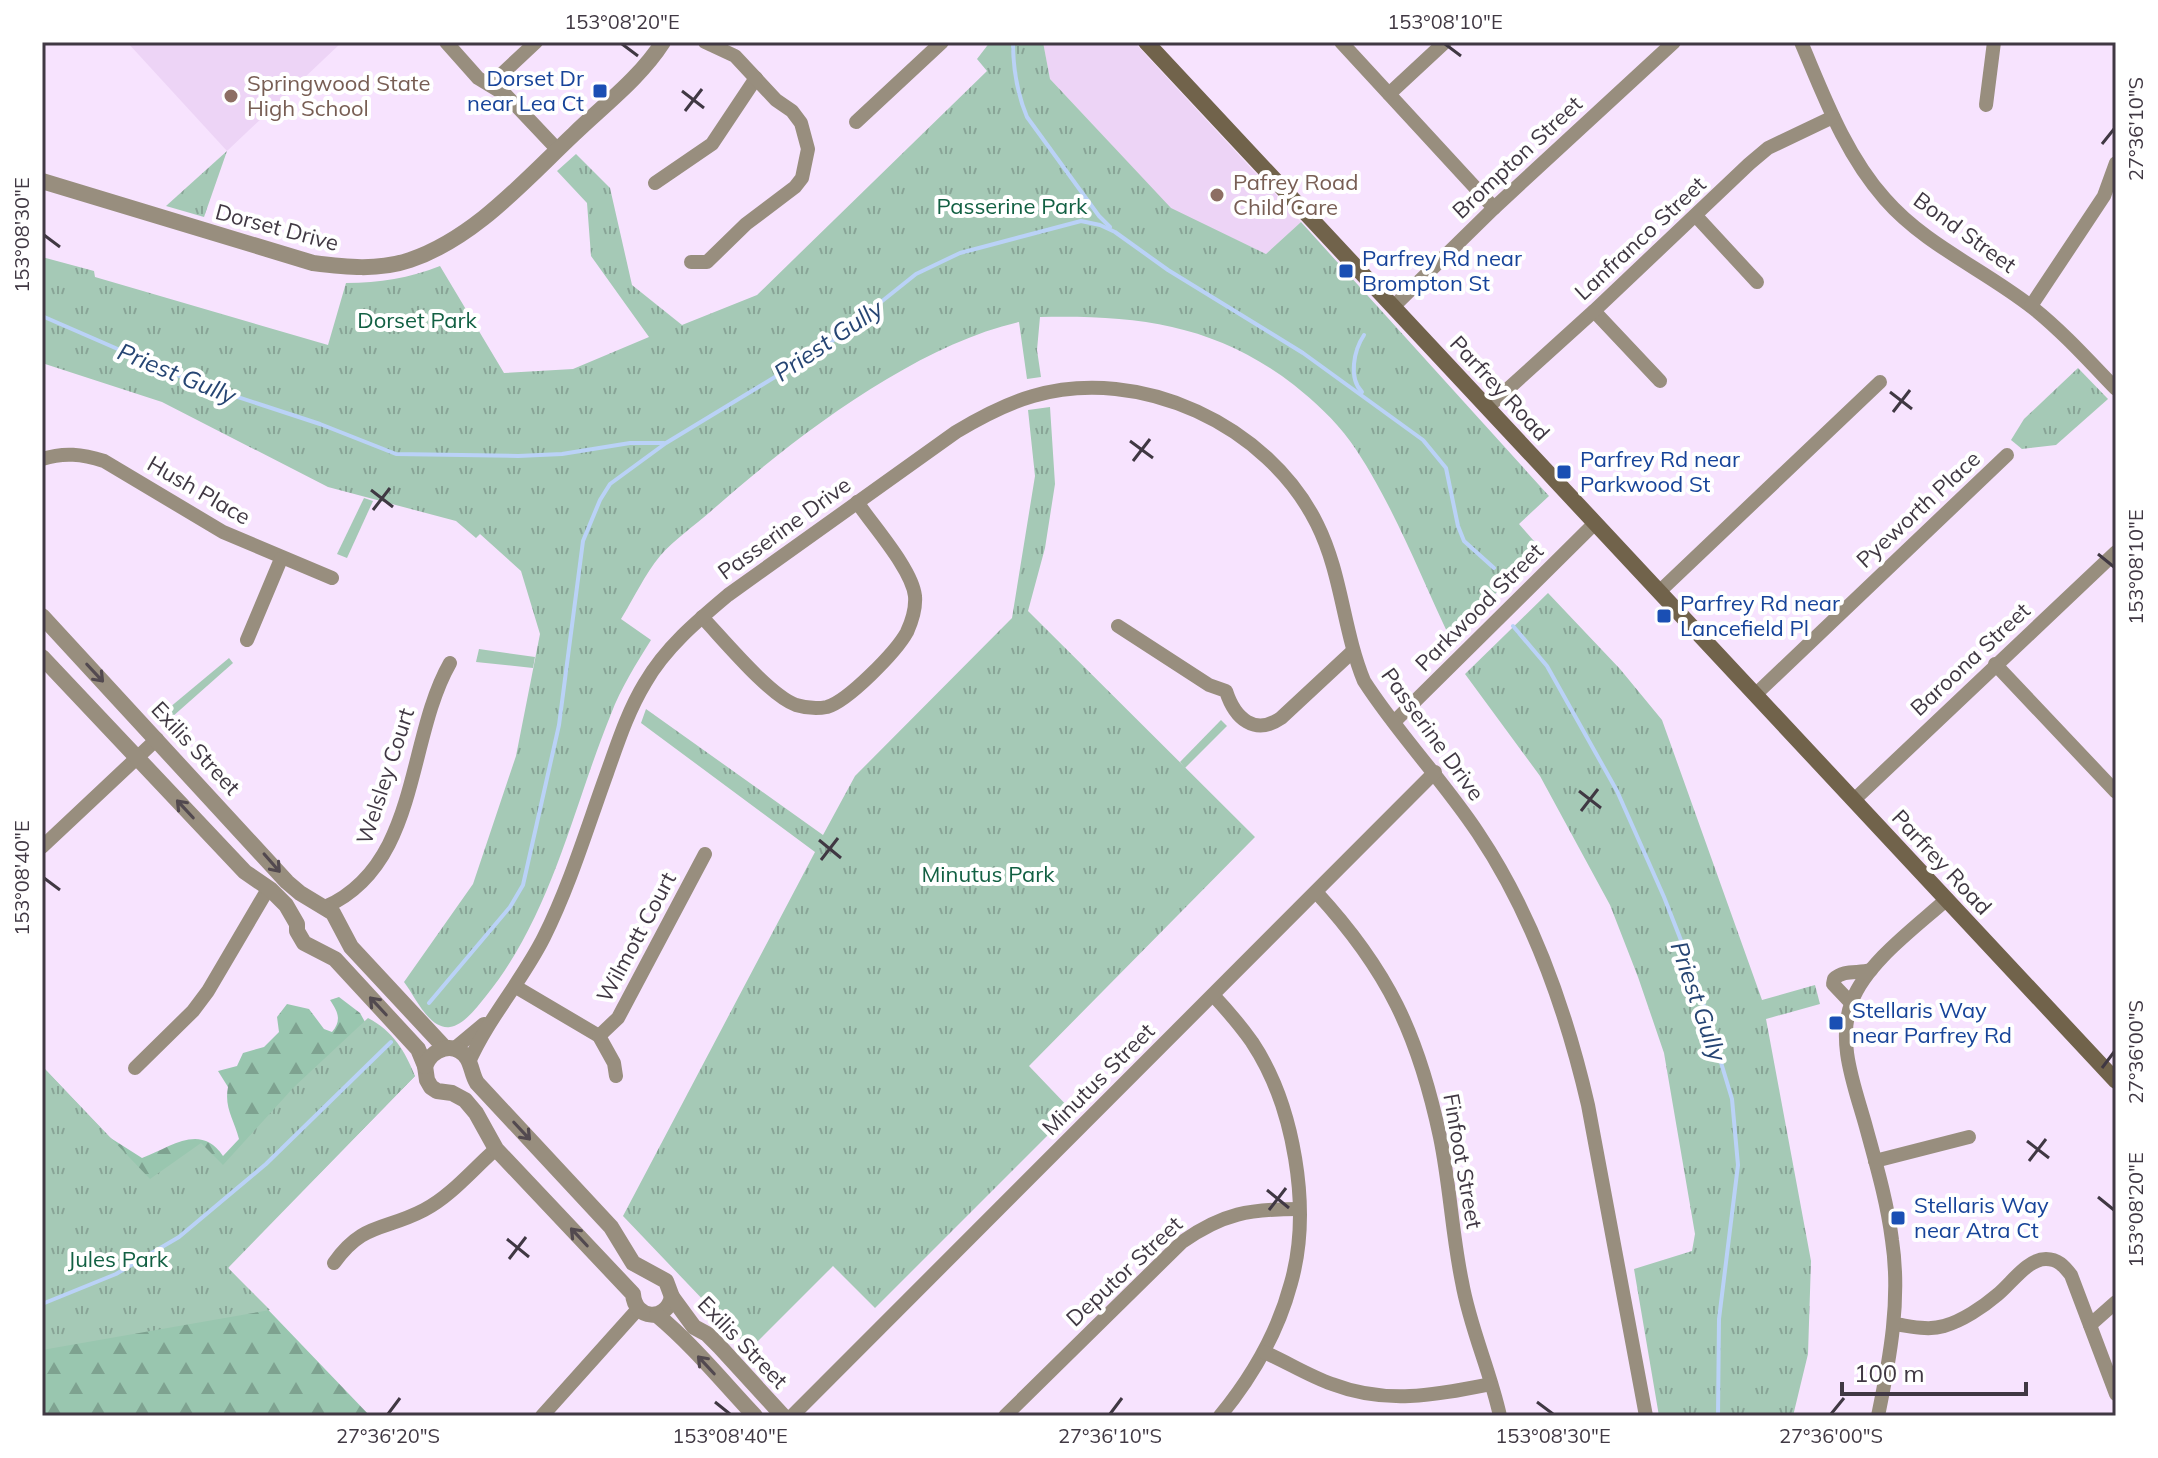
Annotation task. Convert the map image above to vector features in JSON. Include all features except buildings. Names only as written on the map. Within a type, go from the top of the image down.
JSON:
[{"type":"main road","name":"Parfrey Road","points":[[1146,42],[2116,1081]]},
{"type":"street","points":[[446,42],[478,78],[506,95],[557,149]]},
{"type":"street","points":[[490,85],[536,42]]},
{"type":"street","name":"Dorset Drive","points":[[42,181],[313,263],[377,267],[409,260],[443,245],[489,213],[631,80],[663,42]]},
{"type":"street","points":[[691,262],[707,262],[746,224],[795,187],[802,178],[808,149],[801,123],[792,111],[776,100],[735,56],[705,42]]},
{"type":"street","points":[[856,122],[942,42]]},
{"type":"street","points":[[1341,42],[1494,208]]},
{"type":"street","points":[[1389,94],[1445,42]]},
{"type":"street","name":"Brompton Street","points":[[1393,307],[1494,208],[1674,42]]},
{"type":"street","name":"Bond Street","points":[[1801,42],[1833,117],[1867,177],[1886,200],[1911,224],[2031,306],[2116,389]]},
{"type":"street","points":[[1986,105],[1994,42]]},
{"type":"street","points":[[655,183],[712,144],[756,78]]},
{"type":"street","name":"Lanfranco Street","points":[[1488,407],[1768,148],[1833,117]]},
{"type":"street","points":[[2031,306],[2110,200],[2116,163]]},
{"type":"street","points":[[1696,216],[1757,282]]},
{"type":"street","points":[[1594,311],[1660,381]]},
{"type":"street","points":[[1660,591],[1880,382]]},
{"type":"street","name":"Passerine Drive","points":[[470,1068],[494,1016],[516,987],[543,940],[563,894],[628,714],[645,682],[672,647],[702,617],[857,502],[991,411],[1035,396],[1072,389],[1108,389],[1144,394],[1183,405],[1220,421],[1260,451],[1291,484],[1316,522],[1335,566],[1352,652],[1364,681],[1435,772],[1479,835],[1508,884],[1544,958],[1565,1019],[1588,1105],[1646,1416]]},
{"type":"street","name":"Hush Place","points":[[42,459],[69,454],[104,461],[201,521],[281,559],[332,578]]},
{"type":"street","name":"Pyeworth Place","points":[[1756,694],[2007,455]]},
{"type":"street","points":[[702,617],[773,690],[791,703],[806,708],[827,707],[845,698],[899,644],[908,630],[915,603],[907,573],[857,502]]},
{"type":"street","name":"Parkwood Street","points":[[1394,722],[1595,523]]},
{"type":"street","name":"Baroona Street","points":[[1855,799],[1995,664],[2114,558]]},
{"type":"street","points":[[247,640],[281,559]]},
{"type":"street","name":"Exilis Street","points":[[45,624],[157,739],[287,882],[330,914],[351,947],[449,1048],[465,1056],[470,1068],[611,1227],[633,1263],[666,1281],[672,1297],[694,1327],[707,1334],[783,1416]]},
{"type":"street","points":[[1118,626],[1209,685],[1226,691],[1235,709],[1248,723],[1259,727],[1270,725],[1352,652]]},
{"type":"street","name":"Exilis Street","points":[[42,657],[245,872],[286,905],[304,943],[335,959],[418,1049],[431,1087],[465,1100],[496,1149],[647,1315],[657,1315],[668,1308],[672,1297]]},
{"type":"street","name":"Welsley Court","points":[[330,914],[372,870],[391,842],[419,757],[436,687],[450,663]]},
{"type":"street","points":[[1995,664],[2116,792]]},
{"type":"street","points":[[42,847],[157,739]]},
{"type":"street","name":"Minutus Street","points":[[792,1416],[1435,772]]},
{"type":"street","name":"Wilmott Court","points":[[516,987],[599,1036],[618,1018],[705,854]]},
{"type":"street","points":[[135,1068],[193,1011],[208,991],[268,889]]},
{"type":"street","name":"Finfoot Street","points":[[1316,892],[1370,956],[1392,993],[1408,1029],[1426,1081],[1441,1140],[1462,1285],[1500,1416]]},
{"type":"street","points":[[1878,1416],[1894,1324],[1893,1245],[1887,1207],[1846,1038],[1851,1003],[1871,970],[1947,899]]},
{"type":"street","points":[[297,924],[308,909],[330,914],[338,934],[329,945],[316,948]]},
{"type":"street","points":[[1851,1003],[1837,991],[1834,979],[1846,972],[1859,974],[1871,970]]},
{"type":"street","points":[[1213,995],[1235,1019],[1268,1070],[1290,1135],[1299,1209],[1299,1243],[1292,1282],[1264,1352],[1220,1416]]},
{"type":"street","name":"Passerine Drive","points":[[449,1048],[494,1016]]},
{"type":"street","points":[[599,1036],[614,1063],[616,1076]]},
{"type":"street","points":[[425,1066],[431,1055],[449,1048]]},
{"type":"street","points":[[452,1093],[465,1085],[470,1068]]},
{"type":"street","points":[[1875,1161],[1969,1137]]},
{"type":"street","points":[[334,1263],[346,1245],[360,1234],[422,1211],[439,1201],[496,1149]]},
{"type":"street","name":"Deputor Street","points":[[1005,1416],[1182,1242],[1207,1224],[1258,1209],[1299,1209]]},
{"type":"street","points":[[1894,1324],[1927,1329],[1942,1327],[1996,1297],[2033,1262],[2047,1259],[2061,1263],[2071,1275],[2116,1394]]},
{"type":"street","points":[[542,1416],[635,1302],[642,1279],[654,1276]]},
{"type":"street","points":[[2090,1325],[2116,1302]]},
{"type":"street","name":"Exilis Street","points":[[657,1315],[679,1333],[755,1416]]},
{"type":"street","points":[[1264,1352],[1331,1384],[1381,1396],[1427,1397],[1491,1384]]},
{"type":"shaded area","name":"Springwood State High School","points":[[127,42],[342,42],[227,151]]},
{"type":"shaded area","points":[[1043,42],[1134,42],[1301,222],[1266,254],[1171,209],[1050,79]]},
{"type":"green space","name":"Passerine Park","points":[[990,42],[1043,42],[1050,79],[1171,208],[1266,254],[1301,222],[1549,496],[1519,524],[1541,549],[1450,638],[1391,511],[1365,463],[1338,426],[1317,404],[1264,364],[1235,348],[1174,327],[1110,318],[1040,317],[1037,350],[1041,377],[1027,379],[1019,322],[979,334],[937,352],[855,399],[778,455],[666,550],[644,578],[621,619],[651,640],[615,704],[544,896],[509,964],[486,996],[460,1023],[442,1027],[423,1011],[404,982],[473,884],[516,756],[540,634],[521,571],[480,534],[476,538],[456,521],[328,487],[162,402],[42,363],[42,257],[94,271],[95,277],[328,345],[346,283],[394,279],[440,266],[504,373],[573,369],[649,337],[591,256],[587,203],[557,171],[576,154],[610,188],[632,285],[682,325],[757,295],[987,71],[977,59]]},
{"type":"green space","points":[[227,151],[204,217],[166,206]]},
{"type":"green space","points":[[2078,368],[2108,399],[2056,445],[2022,449],[2011,440],[2024,419]]},
{"type":"green space","name":"Minutus Park","points":[[1050,407],[1055,484],[1045,548],[1028,611],[1255,837],[1029,1066],[1072,1111],[875,1308],[833,1266],[750,1349],[623,1216],[815,852],[641,723],[646,709],[823,835],[855,776],[1012,618],[1035,476],[1028,410]]},
{"type":"green space","points":[[364,498],[373,501],[347,558],[337,554]]},
{"type":"green space","points":[[1548,593],[1620,669],[1662,720],[1762,1000],[1815,985],[1820,1004],[1766,1019],[1811,1261],[1808,1354],[1793,1416],[1659,1416],[1634,1269],[1692,1251],[1695,1234],[1664,1053],[1610,905],[1540,776],[1465,674]]},
{"type":"green space","points":[[479,649],[535,657],[533,668],[476,662]]},
{"type":"green space","points":[[229,658],[233,663],[163,725],[157,718]]},
{"type":"green space","points":[[1221,720],[1227,726],[1185,768],[1180,762]]},
{"type":"green space","name":"Jules Park","points":[[339,997],[360,1013],[370,1031],[415,1076],[315,1178],[297,1183],[250,1233],[228,1268],[370,1416],[42,1416],[42,1066],[109,1137],[142,1158],[184,1140],[195,1139],[214,1146],[223,1156],[239,1139],[228,1107],[228,1087],[218,1071],[237,1066],[243,1053],[264,1047],[279,1032],[277,1017],[287,1004],[309,1009],[324,1029],[332,1032],[338,1016],[330,1000]]},
{"type":"green space","name":"Jules Park","points":[[368,1018],[397,1042],[415,1076],[228,1268],[270,1310],[42,1350],[42,1066],[150,1179],[201,1143],[223,1165],[294,1087]]},
{"type":"waterway","points":[[1013,42],[1016,80],[1027,117],[1110,227]]},
{"type":"waterway","name":"Priest Gully","points":[[429,1003],[510,907],[523,885],[559,725],[583,541],[610,484],[666,443],[826,346],[916,274],[960,253],[1081,221],[1115,232],[1168,270],[1303,353],[1423,440],[1446,468],[1464,541],[1494,568]]},
{"type":"waterway","name":"Priest Gully","points":[[42,316],[198,384],[320,424],[396,454],[518,456],[562,454],[630,443],[664,443]]},
{"type":"waterway","points":[[1362,392],[1355,379],[1354,364],[1364,335]]},
{"type":"waterway","name":"Priest Gully","points":[[1513,626],[1547,666],[1617,791],[1695,976],[1732,1099],[1738,1165],[1719,1319],[1718,1416]]},
{"type":"waterway","points":[[42,1304],[116,1274],[179,1237],[266,1164],[391,1042]]},
{"type":"place","name":"Dorset Dr near Lea Ct","points":[[600,91]]},
{"type":"place","name":"Springwood State High School","points":[[231,96]]},
{"type":"place","name":"Pafrey Road Child Care","points":[[1217,195]]},
{"type":"place","name":"Parfrey Rd near Brompton St","points":[[1346,271]]},
{"type":"place","name":"Parfrey Rd near Parkwood St","points":[[1564,472]]},
{"type":"place","name":"Parfrey Rd near Lancefield Pl","points":[[1664,616]]},
{"type":"place","name":"Stellaris Way near Parfrey Rd","points":[[1836,1023]]},
{"type":"place","name":"Stellaris Way near Atra Ct","points":[[1898,1218]]},
{"type":"park label","name":"Dorset Park","points":[[417,320]]}]
